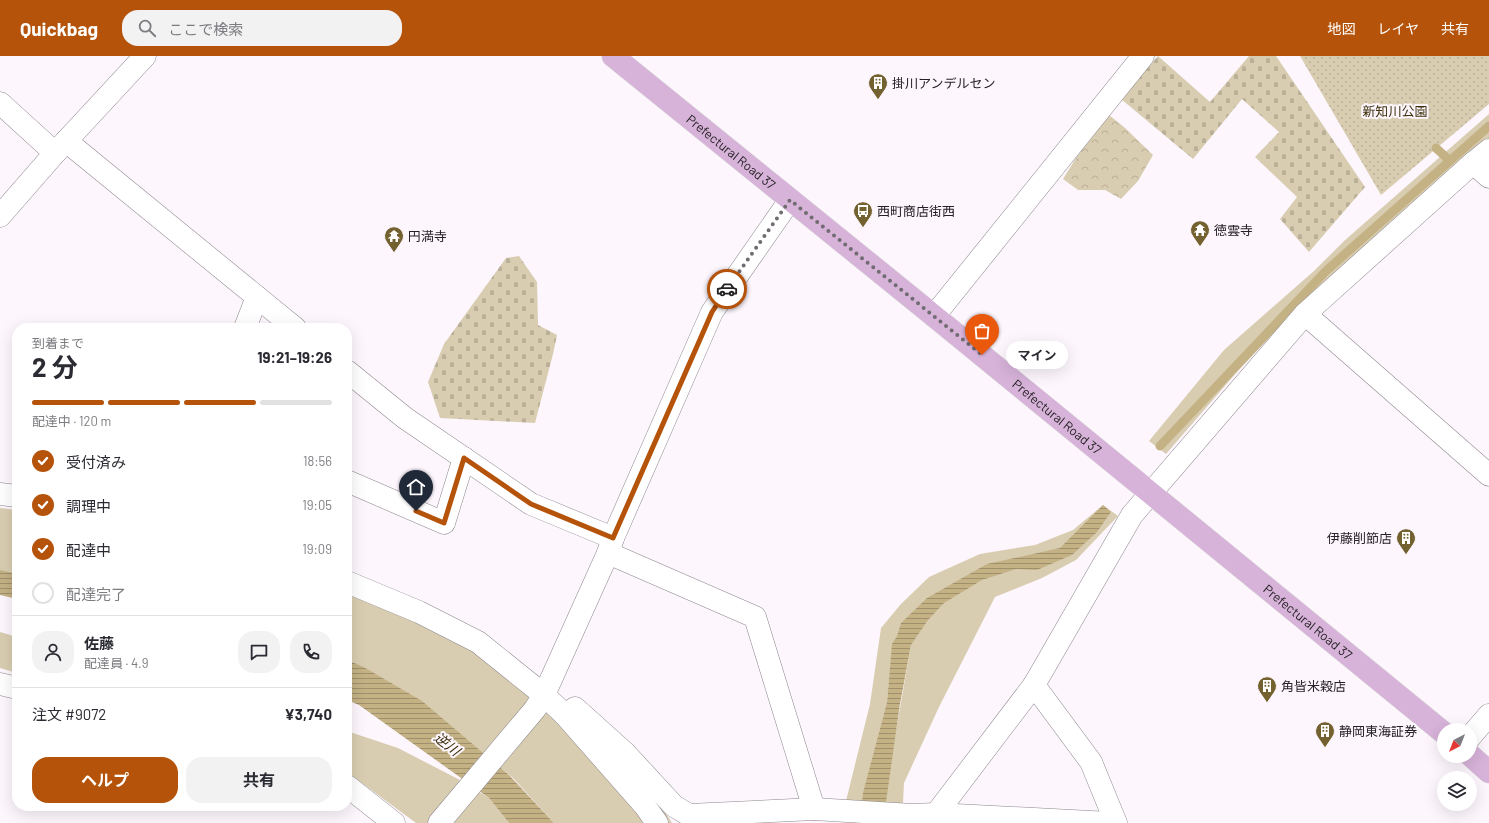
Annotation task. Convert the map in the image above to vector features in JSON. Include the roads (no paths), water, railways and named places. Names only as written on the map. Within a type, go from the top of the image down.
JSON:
[{"type":"main road","name":"Prefectural Road 37","points":[[613,56],[1437,727]]},
{"type":"main road","points":[[1477,761],[1489,772]]},
{"type":"street","points":[[0,216],[145,56]]},
{"type":"street","points":[[934,316],[1143,56]]},
{"type":"street","points":[[0,102],[61,147],[289,323]]},
{"type":"street","points":[[936,814],[1034,685],[1127,523],[1151,493],[1306,314],[1481,156],[1489,177]]},
{"type":"street","points":[[439,823],[539,702],[610,546],[712,312],[790,200]]},
{"type":"street","points":[[247,323],[257,297]]},
{"type":"street","points":[[1306,314],[1489,476]]},
{"type":"street","points":[[352,375],[405,418],[531,504],[610,546],[755,617],[814,809]]},
{"type":"street","points":[[352,483],[444,523],[464,458]]},
{"type":"street","points":[[0,494],[12,495]]},
{"type":"street","points":[[352,584],[419,612],[478,642],[539,702],[565,715],[645,806],[657,823]]},
{"type":"street","points":[[0,684],[12,687]]},
{"type":"street","points":[[1034,685],[1091,762],[1116,823]]},
{"type":"street","points":[[565,715],[575,708],[625,753],[674,806],[689,814],[814,809],[912,816],[936,814],[1110,823]]},
{"type":"street","points":[[1477,729],[1489,715]]},
{"type":"street","points":[[352,790],[394,823]]},
{"type":"water","points":[[1103,505],[1111,512],[1097,532],[1072,555],[1037,570],[1016,569],[982,580],[944,603],[928,620],[911,645],[900,704],[883,823],[860,823],[863,793],[887,702],[892,644],[897,636],[901,623],[927,598],[987,564],[1060,548]]},
{"type":"water","points":[[0,570],[12,573],[12,598],[0,595]]},
{"type":"water","name":"逆川","points":[[352,662],[362,666],[422,701],[509,775],[554,823],[509,823],[489,798],[359,705],[352,702]]},
{"type":"waterway","points":[[1160,446],[1326,271],[1489,126]]},
{"type":"waterway","points":[[1436,148],[1449,160]]},
{"type":"place","name":"掛川アンデルセン","points":[[878,100]]},
{"type":"place","name":"西町商店街西","points":[[863,228]]},
{"type":"place","name":"徳雲寺","points":[[1200,247]]},
{"type":"place","name":"円満寺","points":[[394,253]]},
{"type":"place","name":"マイン","points":[[982,355]]},
{"type":"place","name":"伊藤削節店","points":[[1406,555]]},
{"type":"place","name":"角皆米穀店","points":[[1267,703]]},
{"type":"place","name":"静岡東海証券","points":[[1325,748]]},
{"type":"park label","name":"新知川公園","points":[[1395,111]]}]
